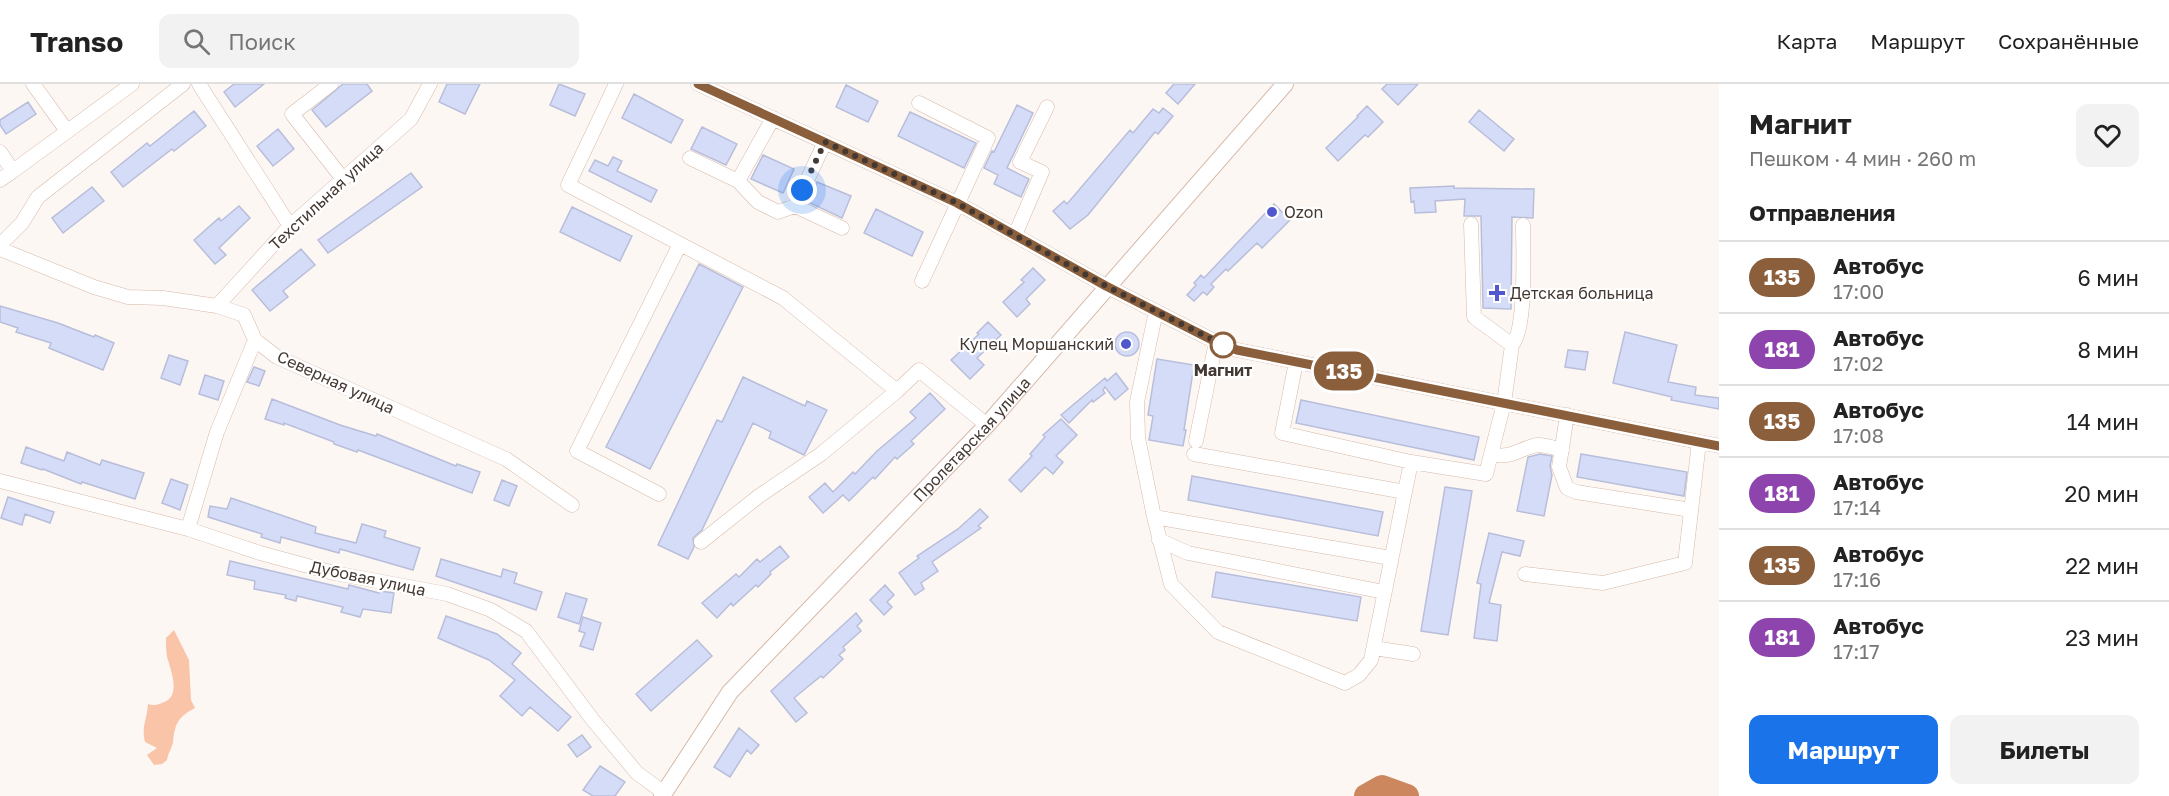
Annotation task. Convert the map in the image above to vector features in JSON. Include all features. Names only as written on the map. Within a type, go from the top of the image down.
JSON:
[{"type":"main road","name":"Пролетарская улица","points":[[663,794],[730,692],[987,425],[1106,286],[1285,84]]},
{"type":"street","points":[[33,84],[67,131]]},
{"type":"street","points":[[0,247],[22,223],[38,197],[183,84]]},
{"type":"street","points":[[198,84],[290,226]]},
{"type":"street","points":[[331,84],[292,114],[343,179]]},
{"type":"street","name":"Техстильная улица","points":[[217,306],[290,226],[411,118],[430,84]]},
{"type":"street","points":[[616,84],[568,185],[783,298],[897,391]]},
{"type":"street","points":[[698,84],[957,203],[1106,286],[1216,342],[1237,350],[1719,446]]},
{"type":"street","points":[[0,180],[123,87]]},
{"type":"street","points":[[920,103],[988,138],[922,281]]},
{"type":"street","points":[[1015,235],[1042,172],[1020,162],[1047,107]]},
{"type":"street","points":[[738,181],[773,118]]},
{"type":"street","points":[[795,206],[825,142]]},
{"type":"street","points":[[0,152],[13,171]]},
{"type":"street","points":[[690,158],[738,181],[758,202],[778,212],[795,206],[842,228]]},
{"type":"street","points":[[1471,224],[1474,317],[1512,345]]},
{"type":"street","points":[[1296,362],[1282,433],[1411,462],[1486,474],[1504,403],[1512,345],[1515,342],[1522,316],[1523,225]]},
{"type":"street","points":[[659,494],[577,451],[680,244]]},
{"type":"street","name":"Северная улица","points":[[0,247],[94,287],[128,297],[163,298],[217,306],[244,315],[255,340],[277,357],[506,459],[572,505]]},
{"type":"street","points":[[1156,311],[1137,402],[1138,438],[1154,517],[1171,584],[1218,632],[1345,683],[1359,675],[1371,660],[1374,648],[1411,462]]},
{"type":"street","points":[[188,529],[217,432],[255,340]]},
{"type":"street","points":[[1216,342],[1195,448],[1405,492]]},
{"type":"street","points":[[701,542],[759,495],[821,454],[919,370],[987,425]]},
{"type":"street","points":[[1567,416],[1559,467],[1567,488],[1576,492],[1691,510]]},
{"type":"street","points":[[1525,574],[1603,583],[1685,563],[1699,442]]},
{"type":"street","points":[[1492,454],[1513,455],[1538,445],[1562,450]]},
{"type":"street","name":"Дубовая улица","points":[[0,481],[188,529],[260,553],[334,573],[447,594],[491,610],[526,631],[637,773],[663,794]]},
{"type":"street","points":[[1154,517],[1391,558]]},
{"type":"street","points":[[1160,540],[1188,553],[1384,592]]},
{"type":"street","points":[[1374,648],[1413,654]]},
{"type":"shaded area","points":[[174,630],[189,660],[191,700],[195,708],[178,721],[167,760],[162,764],[154,765],[147,755],[157,748],[145,742],[144,727],[148,704],[160,704],[172,695],[174,683],[167,657],[166,638]]},
{"type":"building","points":[[234,84],[264,84],[235,107],[224,92]]},
{"type":"building","points":[[343,84],[367,84],[372,91],[326,127],[312,110]]},
{"type":"building","points":[[447,84],[480,84],[465,114],[439,102]]},
{"type":"building","points":[[559,84],[585,94],[575,116],[550,105]]},
{"type":"building","points":[[1174,84],[1195,84],[1178,104],[1166,93]]},
{"type":"building","points":[[1387,84],[1418,84],[1398,105],[1382,89]]},
{"type":"building","points":[[846,85],[878,101],[868,122],[836,107]]},
{"type":"building","points":[[634,94],[683,120],[671,143],[622,118]]},
{"type":"building","points":[[28,102],[36,114],[6,134],[0,125],[0,120]]},
{"type":"building","points":[[1017,105],[1033,113],[1007,168],[1029,179],[1021,197],[994,184],[998,175],[984,168]]},
{"type":"building","points":[[1367,106],[1383,122],[1368,137],[1365,135],[1338,161],[1326,148]]},
{"type":"building","points":[[1163,108],[1173,116],[1158,134],[1155,132],[1088,215],[1070,229],[1053,211],[1064,201],[1067,204],[1130,130],[1133,133],[1153,109],[1159,113]]},
{"type":"building","points":[[1479,110],[1514,139],[1504,151],[1469,122]]},
{"type":"building","points":[[194,111],[206,126],[123,187],[111,172],[147,143],[150,146]]},
{"type":"building","points":[[910,112],[976,143],[964,168],[898,136]]},
{"type":"building","points":[[702,127],[737,144],[726,165],[691,149]]},
{"type":"building","points":[[278,129],[294,149],[273,166],[257,146]]},
{"type":"building","points":[[763,155],[794,169],[783,193],[751,179]]},
{"type":"building","points":[[613,157],[622,161],[617,171],[657,190],[651,202],[589,171],[595,160],[608,166]]},
{"type":"building","points":[[411,173],[422,187],[328,253],[318,240]]},
{"type":"building","points":[[817,182],[851,196],[842,218],[808,202]]},
{"type":"building","points":[[1454,186],[1454,188],[1534,189],[1533,218],[1512,217],[1511,309],[1483,308],[1481,216],[1464,216],[1465,199],[1435,201],[1436,212],[1415,213],[1410,188]]},
{"type":"building","points":[[92,187],[104,201],[63,233],[52,218]]},
{"type":"building","points":[[1274,204],[1290,220],[1262,248],[1257,243],[1228,271],[1226,269],[1211,284],[1214,287],[1207,295],[1203,292],[1194,301],[1187,295],[1201,275],[1204,278]]},
{"type":"building","points":[[239,206],[250,218],[219,248],[226,255],[215,264],[194,240],[219,218],[221,221]]},
{"type":"building","points":[[572,207],[632,236],[620,261],[560,232]]},
{"type":"building","points":[[876,209],[923,232],[912,256],[864,233]]},
{"type":"building","points":[[301,249],[315,265],[283,291],[288,297],[270,311],[252,290]]},
{"type":"building","points":[[699,264],[743,287],[650,469],[606,447]]},
{"type":"building","points":[[1033,268],[1045,280],[1026,299],[1030,304],[1017,317],[1003,302],[1024,282],[1021,280]]},
{"type":"building","points":[[0,306],[114,343],[103,370],[49,348],[51,343],[16,332],[18,328],[0,322]]},
{"type":"building","points":[[988,322],[1001,335],[977,358],[984,365],[970,379],[951,360],[979,334],[977,333]]},
{"type":"building","points":[[1127,332],[1132,333],[1138,339],[1138,349],[1132,355],[1127,356],[1122,355],[1116,349],[1115,344],[1116,339],[1122,333]]},
{"type":"building","points":[[1625,332],[1677,345],[1668,382],[1696,387],[1695,395],[1719,398],[1719,409],[1671,400],[1672,397],[1613,383]]},
{"type":"building","points":[[1568,350],[1588,352],[1585,370],[1565,367]]},
{"type":"building","points":[[169,355],[188,361],[180,385],[161,378]]},
{"type":"building","points":[[1157,359],[1194,365],[1183,446],[1149,440],[1153,416],[1148,415]]},
{"type":"building","points":[[254,367],[265,371],[259,386],[247,382]]},
{"type":"building","points":[[1116,373],[1128,389],[1115,400],[1105,387],[1103,390],[1105,393],[1093,402],[1092,400],[1069,423],[1061,415],[1105,378],[1107,381]]},
{"type":"building","points":[[205,375],[224,381],[218,400],[199,394]]},
{"type":"building","points":[[743,377],[805,406],[807,401],[827,410],[804,455],[769,438],[771,432],[753,423],[702,530],[693,538],[694,547],[688,559],[658,545],[717,420],[722,422]]},
{"type":"building","points":[[930,393],[945,409],[911,441],[914,444],[897,459],[895,457],[875,479],[873,477],[849,501],[843,495],[823,513],[809,497],[825,483],[833,492],[853,472],[855,474],[877,451],[916,418],[910,412]]},
{"type":"building","points":[[272,399],[340,425],[376,436],[377,434],[456,466],[457,464],[480,472],[472,493],[358,450],[357,452],[334,444],[334,442],[284,423],[284,425],[265,419]]},
{"type":"building","points":[[1301,400],[1479,437],[1474,460],[1296,423]]},
{"type":"building","points":[[1061,419],[1077,435],[1056,456],[1063,462],[1053,474],[1045,467],[1021,492],[1009,480],[1032,456],[1030,454],[1045,437],[1043,435]]},
{"type":"building","points":[[26,447],[64,461],[67,452],[100,465],[102,460],[144,473],[135,499],[82,482],[81,484],[21,463]]},
{"type":"building","points":[[1540,454],[1552,456],[1550,466],[1552,475],[1544,516],[1517,511],[1528,457]]},
{"type":"building","points":[[1581,454],[1687,472],[1684,496],[1577,477]]},
{"type":"building","points":[[1192,476],[1383,512],[1378,536],[1188,500]]},
{"type":"building","points":[[171,479],[188,485],[180,510],[162,503]]},
{"type":"building","points":[[502,480],[517,486],[509,506],[494,500]]},
{"type":"building","points":[[1445,487],[1472,491],[1448,635],[1421,631]]},
{"type":"building","points":[[8,497],[54,512],[50,523],[25,514],[22,525],[1,518]]},
{"type":"building","points":[[231,498],[316,527],[315,533],[356,543],[362,524],[386,531],[384,537],[420,548],[413,570],[340,549],[339,553],[281,537],[280,543],[261,537],[262,534],[208,517],[210,506],[227,509]]},
{"type":"building","points":[[980,509],[988,517],[978,526],[981,528],[932,562],[938,571],[921,583],[924,589],[915,595],[899,573],[919,558],[917,556],[958,529]]},
{"type":"building","points":[[1489,533],[1524,541],[1520,556],[1502,552],[1489,603],[1501,605],[1497,641],[1474,638],[1481,584],[1477,583]]},
{"type":"building","points":[[780,546],[789,557],[770,572],[771,574],[758,587],[756,585],[733,606],[731,603],[717,618],[702,603],[736,574],[739,577],[757,559],[760,562]]},
{"type":"building","points":[[441,559],[501,577],[503,569],[517,573],[514,583],[542,592],[536,610],[436,576]]},
{"type":"building","points":[[230,561],[348,589],[349,585],[379,593],[380,591],[394,593],[391,613],[363,609],[360,617],[341,612],[343,607],[297,596],[296,601],[285,598],[286,595],[254,589],[255,581],[227,575]]},
{"type":"building","points":[[1216,572],[1361,597],[1357,621],[1212,597]]},
{"type":"building","points":[[885,585],[894,595],[887,602],[892,607],[884,615],[870,600]]},
{"type":"building","points":[[566,593],[587,599],[579,624],[558,617]]},
{"type":"building","points":[[856,613],[862,621],[857,626],[861,631],[843,647],[845,650],[839,655],[843,659],[823,678],[821,676],[794,698],[807,713],[796,722],[771,691]]},
{"type":"building","points":[[446,616],[497,634],[521,653],[512,664],[571,717],[558,731],[530,707],[522,716],[500,696],[515,680],[489,660],[438,638]]},
{"type":"building","points":[[583,617],[601,623],[593,650],[580,646],[585,633],[579,631]]},
{"type":"building","points":[[697,640],[712,656],[651,711],[636,694]]},
{"type":"building","points":[[739,728],[759,745],[751,754],[747,750],[730,777],[714,767]]},
{"type":"building","points":[[582,735],[591,747],[577,757],[568,745]]},
{"type":"building","points":[[600,766],[625,782],[615,796],[593,796],[583,790]]},
{"type":"waterway","points":[[1366,796],[1382,787],[1407,796]]},
{"type":"bus line","name":"135","points":[[698,84],[957,203],[1106,286],[1216,342],[1237,350],[1719,446]]},
{"type":"place","name":"Ozon","points":[[1272,212]]},
{"type":"place","name":"Детская больница","points":[[1497,293]]},
{"type":"place","name":"Купец Моршанский","points":[[1126,344]]},
{"type":"place","name":"Магнит","points":[[1223,345]]},
{"type":"route","points":[[802,190],[825,142],[957,203],[1106,286],[1223,345]]}]
